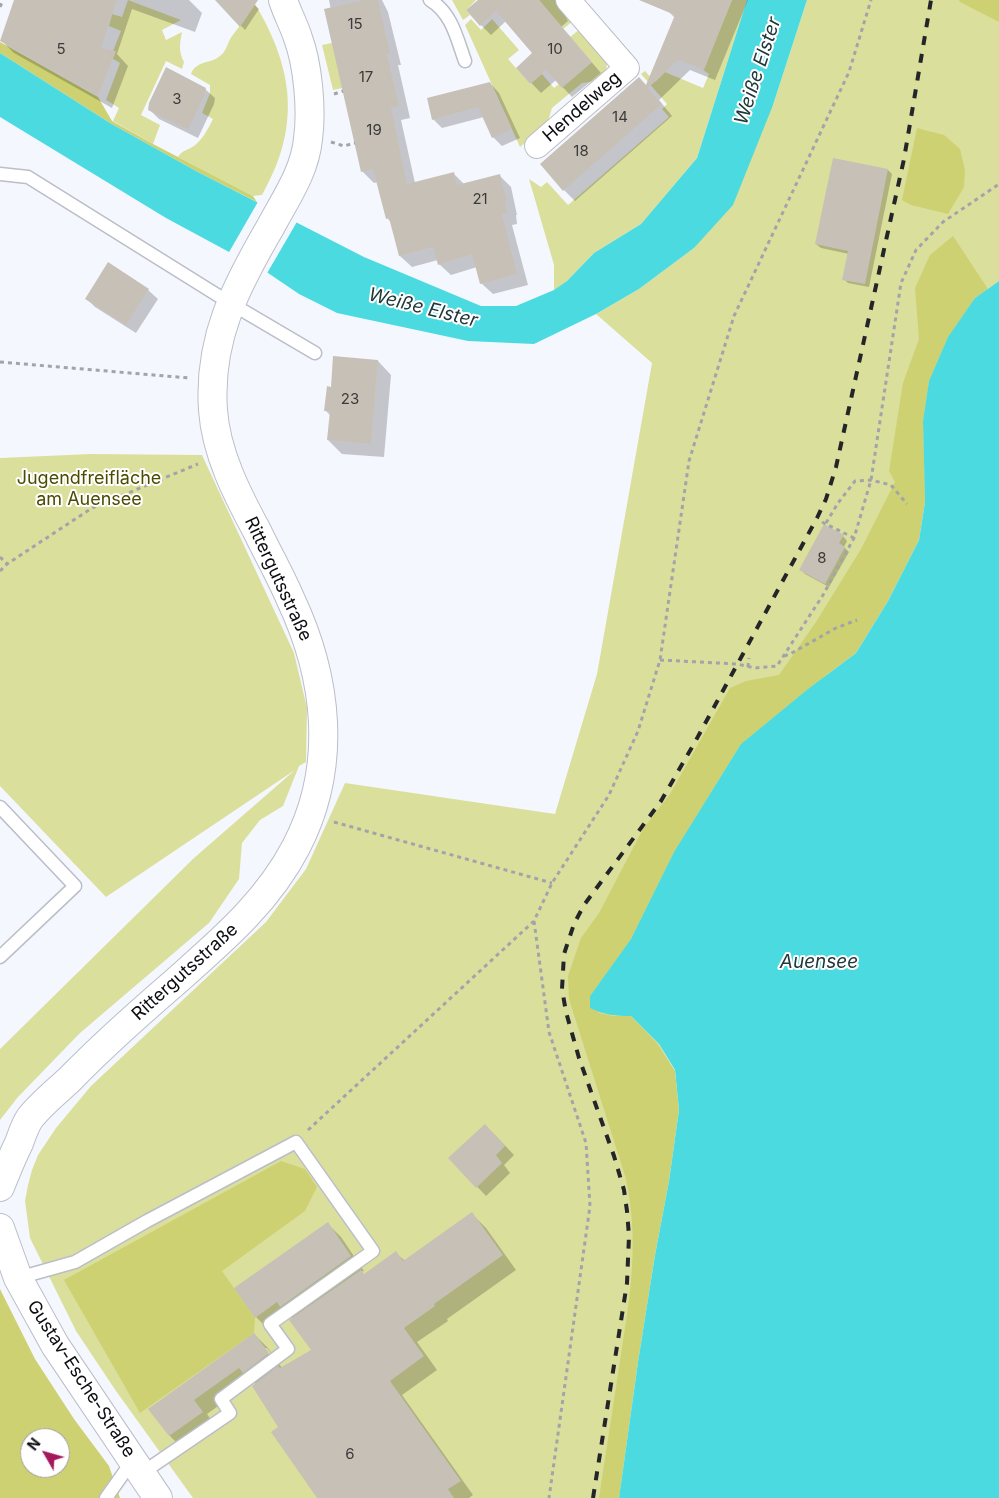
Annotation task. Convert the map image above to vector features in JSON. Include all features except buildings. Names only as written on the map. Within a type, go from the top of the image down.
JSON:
[{"type":"main road","name":"Rittergutsstraße","points":[[0,1187],[28,1120],[101,1047],[230,934],[278,877],[296,846],[310,816],[320,777],[324,740],[321,697],[312,654],[292,600],[233,484],[222,454],[213,415],[212,380],[216,346],[230,303],[244,272],[297,179],[308,141],[309,124],[303,55],[286,1]]},
{"type":"main road","name":"Gustav-Esche-Straße","points":[[0,1228],[18,1278],[56,1345],[158,1498]]},
{"type":"street","name":"Hendelweg","points":[[537,146],[627,68],[568,0]]},
{"type":"lane","points":[[430,0],[440,6],[454,27],[465,61]]},
{"type":"lane","points":[[0,174],[28,177],[230,303],[316,352]]},
{"type":"lane","points":[[0,807],[75,886],[0,957]]},
{"type":"lane","points":[[18,1278],[75,1262],[147,1221],[296,1142],[373,1251],[270,1324],[288,1349],[221,1399],[230,1413],[138,1467],[106,1498]]},
{"type":"path","points":[[0,7],[3,0]]},
{"type":"path","points":[[315,1123],[534,921],[552,883],[609,795],[638,731],[660,660],[689,461],[734,316],[849,72],[871,0]]},
{"type":"path","points":[[325,141],[344,146],[355,143]]},
{"type":"path","points":[[660,660],[737,664],[755,668],[777,666],[823,595],[854,538],[871,480],[901,283],[916,250],[943,222],[999,184]]},
{"type":"path","points":[[0,362],[212,380]]},
{"type":"path","points":[[0,571],[7,564],[92,508],[222,454]]},
{"type":"path","points":[[854,538],[824,523],[854,481],[871,480],[891,485],[908,504]]},
{"type":"path","points":[[0,557],[7,564]]},
{"type":"path","points":[[784,656],[836,628],[857,620]]},
{"type":"path","points":[[748,667],[749,658]]},
{"type":"path","points":[[310,816],[552,883]]},
{"type":"path","points":[[534,921],[549,1032],[586,1143],[590,1206],[549,1498]]},
{"type":"green space","points":[[128,0],[181,20],[162,30],[166,40],[182,32],[180,51],[184,62],[182,69],[166,61],[141,115],[160,125],[153,144],[113,121],[119,108],[106,100],[120,63],[113,59],[113,51],[121,31],[109,26],[112,14],[122,17]]},
{"type":"green space","points":[[452,0],[476,0],[466,10],[470,15],[463,20]]},
{"type":"green space","points":[[539,0],[555,0],[573,21],[563,29]]},
{"type":"green space","points":[[732,0],[747,0],[697,158],[641,224],[594,253],[567,281],[554,291],[554,265],[529,179],[541,187],[547,182],[568,205],[669,117],[662,109],[667,104],[641,74],[645,71],[655,82],[665,72],[703,88],[709,74],[703,70]]},
{"type":"green space","points":[[807,0],[999,0],[999,281],[975,298],[925,502],[631,1016],[659,1044],[675,1071],[619,1498],[193,1498],[116,1391],[76,1331],[30,1238],[25,1201],[32,1170],[38,1155],[56,1128],[91,1086],[266,922],[306,869],[345,783],[555,814],[597,674],[652,363],[596,314],[639,289],[694,248],[773,105]]},
{"type":"green space","points":[[959,0],[999,0],[999,22],[960,2]]},
{"type":"green space","points":[[255,4],[278,52],[285,75],[288,98],[283,146],[262,195],[253,196],[178,157],[200,140],[213,119],[202,113],[210,93],[210,85],[191,74],[193,70],[196,66],[222,54],[232,36]]},
{"type":"green space","points":[[471,19],[481,30],[492,19],[519,50],[508,59],[530,84],[542,74],[554,88],[559,84],[562,87],[592,62],[570,37],[580,29],[607,62],[606,74],[598,81],[582,83],[552,108],[547,124],[520,147],[465,25]]},
{"type":"green space","points":[[0,42],[98,97],[112,121],[253,196],[257,202],[196,171],[110,123],[0,53]]},
{"type":"green space","points":[[332,43],[343,88],[333,90],[322,45]]},
{"type":"green space","points":[[917,128],[944,135],[960,149],[965,170],[964,187],[948,214],[911,205],[902,200]]},
{"type":"green space","points":[[953,236],[988,289],[975,298],[948,337],[929,381],[923,421],[925,502],[919,540],[888,601],[856,653],[808,689],[741,744],[674,852],[631,939],[590,996],[599,1013],[614,1016],[631,1016],[657,1043],[675,1071],[679,1110],[669,1181],[638,1362],[619,1498],[599,1498],[628,1309],[633,1245],[632,1224],[626,1179],[569,999],[568,976],[581,938],[599,913],[643,829],[670,794],[730,688],[746,681],[779,675],[816,622],[861,549],[895,482],[889,471],[903,383],[919,339],[915,288],[930,255]]},
{"type":"green space","name":"Jugendfreifläche am Auensee","points":[[91,454],[202,455],[294,653],[307,708],[306,762],[299,766],[283,806],[260,820],[242,843],[239,879],[209,923],[80,1033],[18,1097],[0,1120],[0,1049],[194,858],[295,770],[106,897],[0,786],[0,458]]},
{"type":"green space","points":[[281,1161],[305,1169],[317,1187],[305,1211],[222,1271],[255,1318],[254,1333],[140,1413],[64,1280]]},
{"type":"green space","points":[[0,1289],[35,1359],[74,1419],[109,1466],[120,1498],[0,1498]]},
{"type":"water","name":"Weiße Elster","points":[[747,0],[807,0],[773,105],[733,205],[694,248],[639,289],[596,314],[534,344],[468,341],[337,313],[299,294],[268,273],[166,218],[0,117],[0,53],[110,123],[196,171],[364,257],[481,306],[516,306],[554,290],[567,281],[594,253],[641,224],[697,158]]},
{"type":"water","name":"Auensee","points":[[999,281],[999,1498],[619,1498],[638,1362],[669,1181],[679,1110],[675,1070],[659,1044],[631,1016],[610,1015],[590,1008],[590,996],[631,939],[674,852],[741,744],[808,689],[856,653],[888,601],[919,540],[925,502],[923,421],[929,381],[948,337],[975,298]]},
{"type":"pier","points":[[259,200],[298,220],[266,275],[228,254]]},
{"type":"railway","points":[[593,1498],[627,1283],[629,1236],[624,1190],[614,1156],[579,1058],[566,1012],[562,989],[564,954],[574,924],[584,905],[661,801],[695,742],[826,499],[836,467],[904,159],[931,0]]}]
